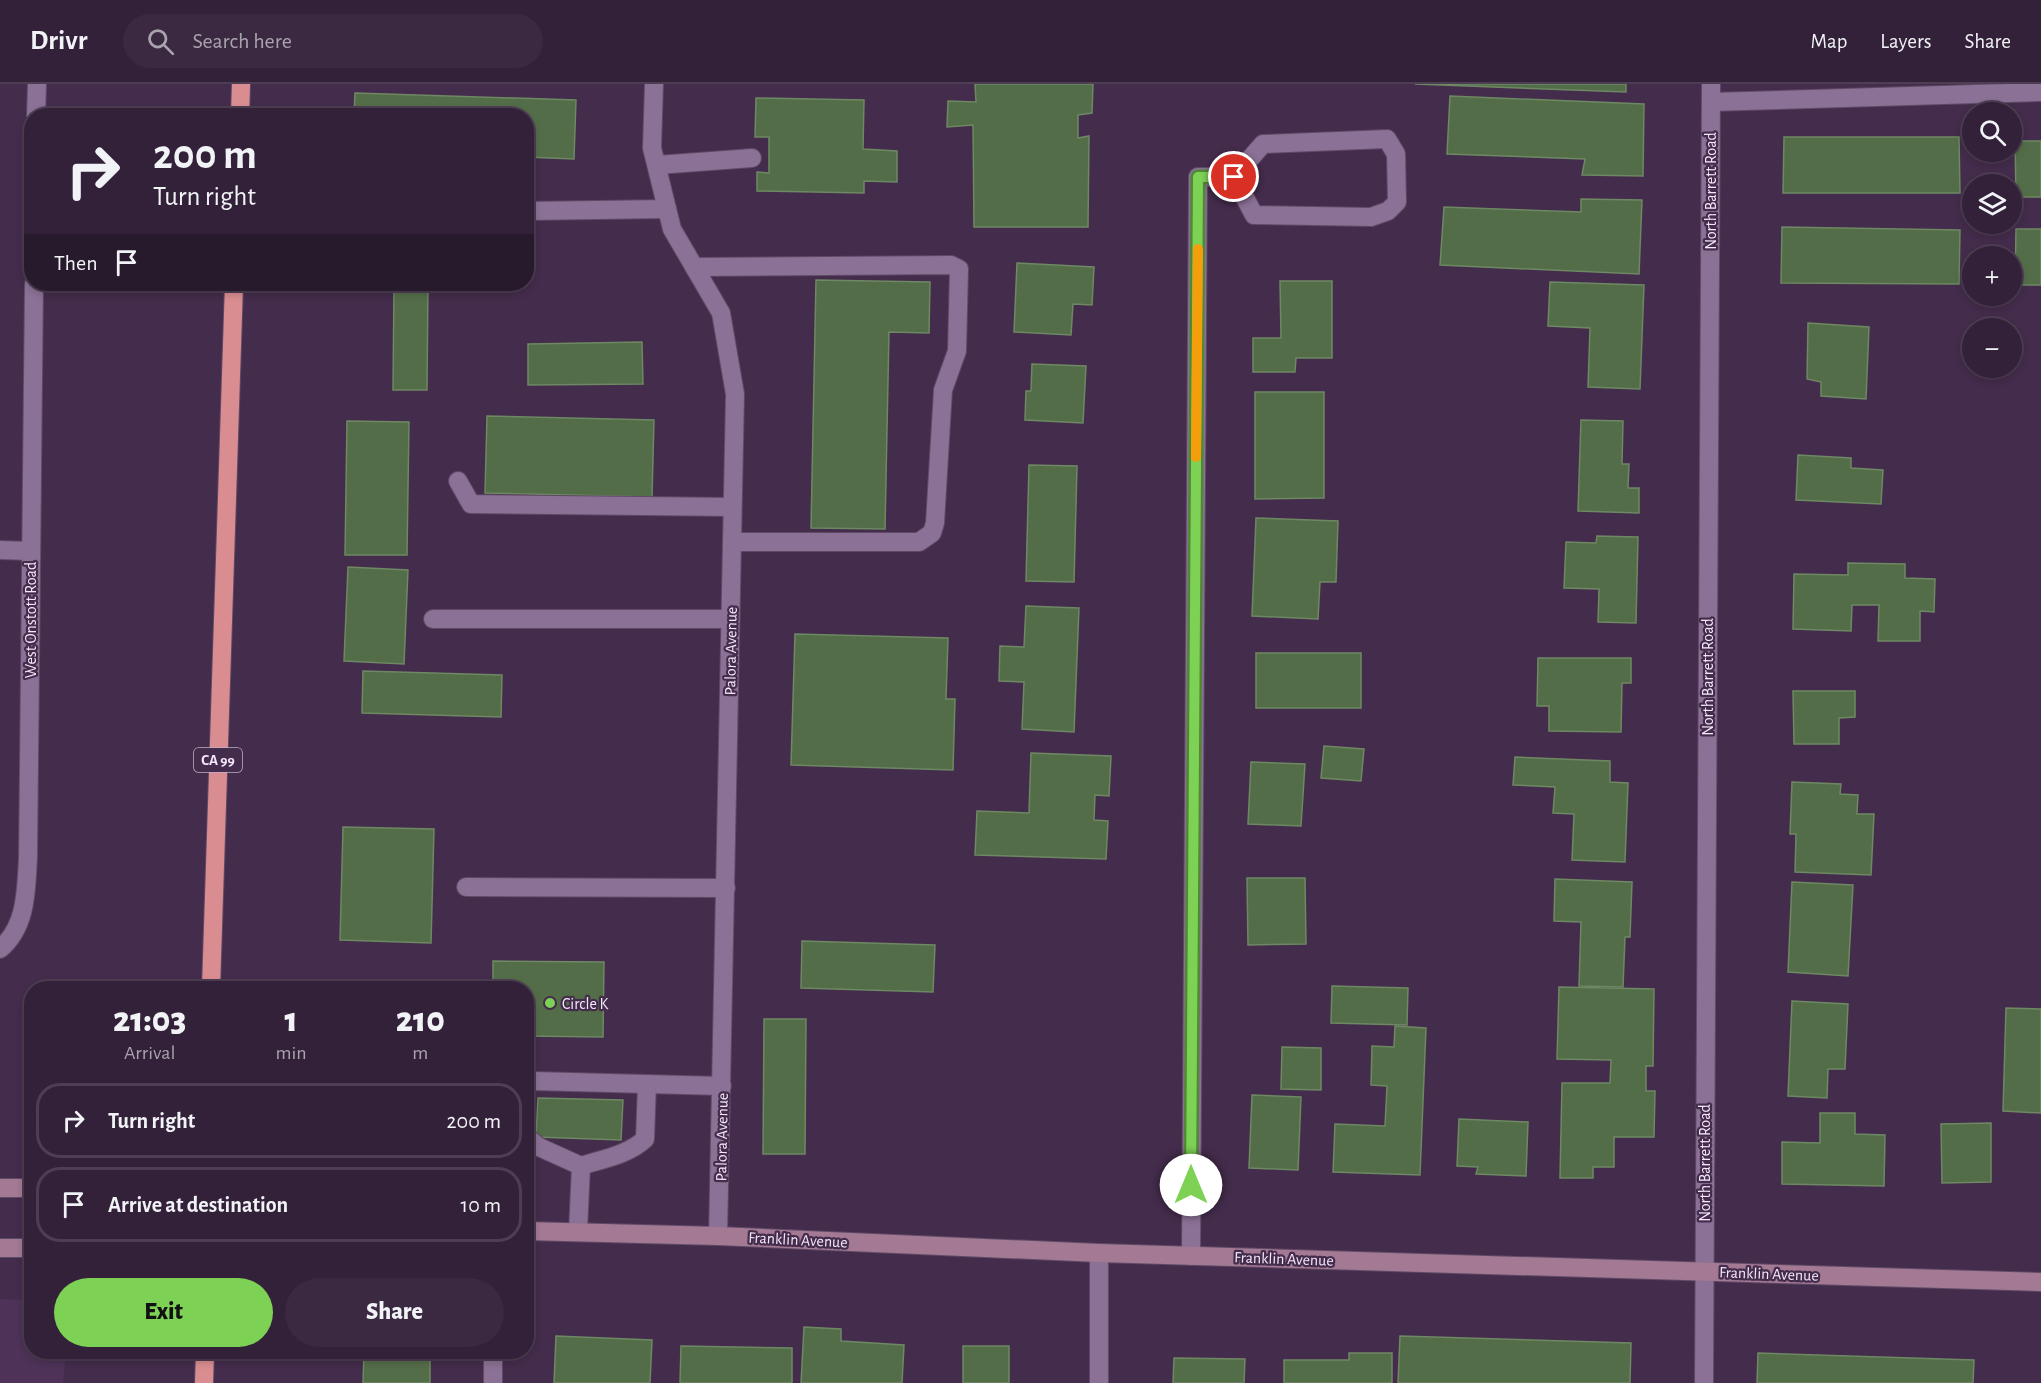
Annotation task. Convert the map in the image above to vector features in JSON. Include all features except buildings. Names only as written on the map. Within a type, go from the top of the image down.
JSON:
[{"type":"highway","points":[[240,108],[241,84]]},
{"type":"highway","name":"CA 99","points":[[211,981],[234,291]]},
{"type":"highway","points":[[204,1359],[204,1383]]},
{"type":"street","points":[[36,108],[37,84]]},
{"type":"street","name":"Palora Avenue","points":[[654,84],[652,148],[672,229],[721,313],[735,394],[718,1236]]},
{"type":"street","name":"North Barrett Road","points":[[1704,1383],[1711,84]]},
{"type":"street","points":[[1711,102],[2041,92]]},
{"type":"street","points":[[1191,1256],[1198,177],[1234,177],[1263,144],[1387,139],[1396,154],[1397,202],[1388,211],[1371,217],[1254,215],[1234,177]]},
{"type":"street","points":[[657,165],[752,158]]},
{"type":"street","points":[[534,211],[667,209]]},
{"type":"street","points":[[694,267],[951,265],[959,269],[957,351],[943,390],[932,533],[919,542],[732,542]]},
{"type":"street","name":"West Onstott Road","points":[[0,949],[19,924],[25,900],[28,858],[34,291]]},
{"type":"street","points":[[458,481],[471,504],[732,507]]},
{"type":"street","points":[[0,550],[30,551]]},
{"type":"street","points":[[433,619],[730,620]]},
{"type":"street","points":[[466,887],[726,888]]},
{"type":"street","points":[[534,1081],[722,1086]]},
{"type":"street","points":[[534,1143],[539,1148],[581,1166],[638,1145],[645,1139],[647,1084]]},
{"type":"street","points":[[578,1232],[581,1166]]},
{"type":"street","points":[[0,1188],[24,1188]]},
{"type":"street","name":"Franklin Avenue","points":[[534,1231],[718,1236],[1099,1253],[2041,1282]]},
{"type":"street","points":[[0,1248],[24,1248]]},
{"type":"street","points":[[1099,1253],[1099,1383]]},
{"type":"street","points":[[493,1359],[493,1383]]},
{"type":"shaded area","points":[[0,1299],[24,1300],[24,1359],[65,1359],[63,1383],[0,1383]]},
{"type":"slow traffic","points":[[1196,457],[1198,249]]},
{"type":"place","name":"Circle K","points":[[550,1003]]},
{"type":"route","points":[[1191,1185],[1198,177],[1234,177]]}]
